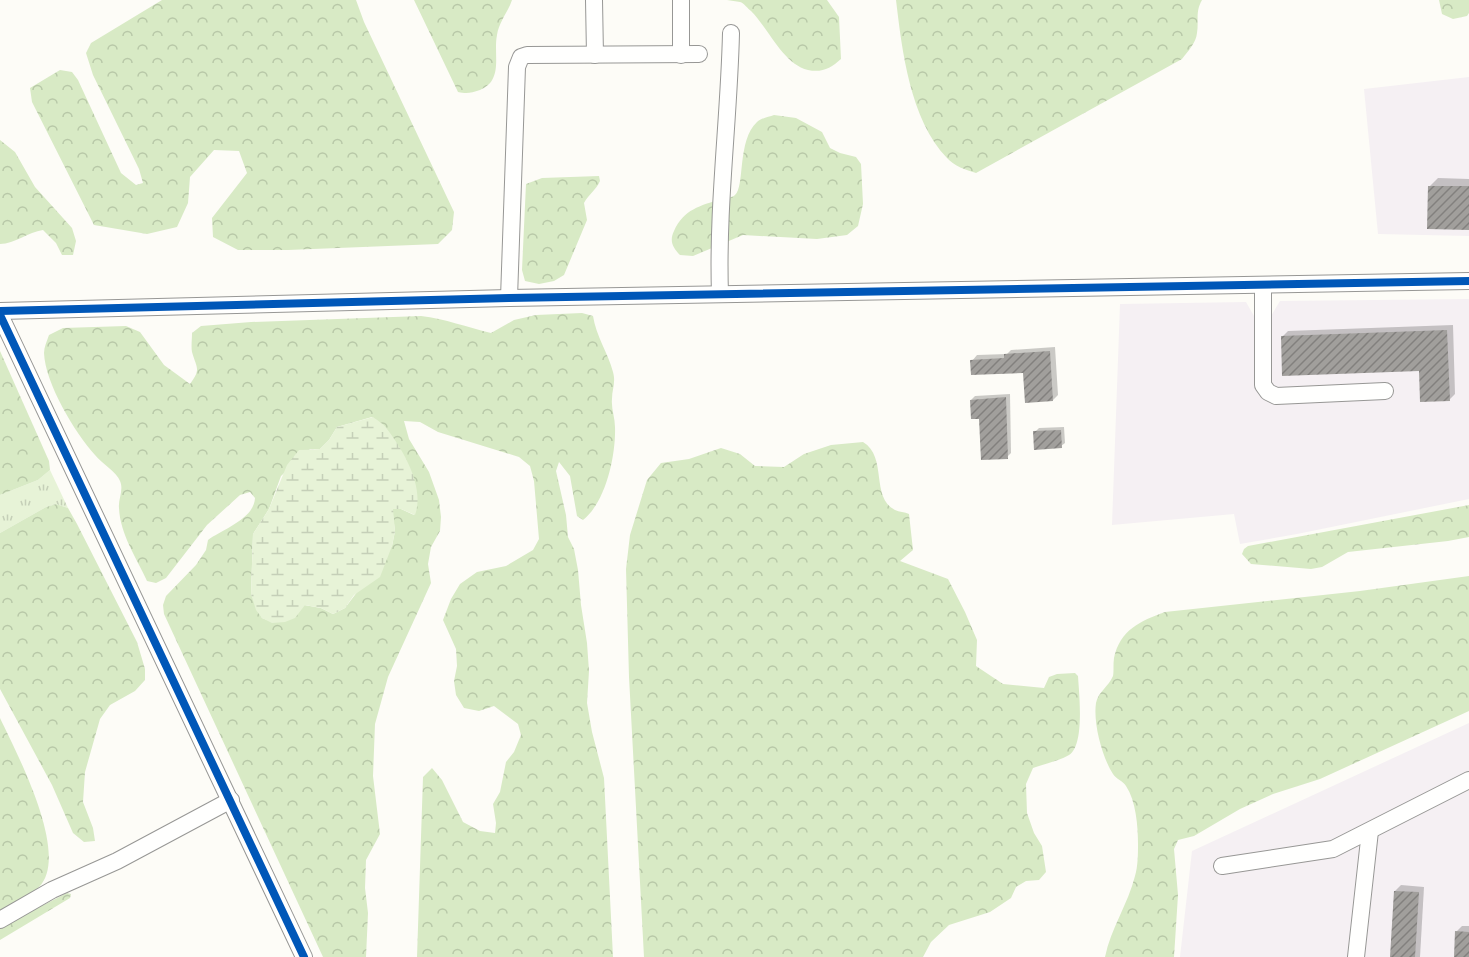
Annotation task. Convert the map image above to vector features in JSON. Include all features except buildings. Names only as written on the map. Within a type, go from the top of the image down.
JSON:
[{"type":"street","points":[[594,0],[595,55]]},
{"type":"street","points":[[681,0],[681,55]]},
{"type":"street","points":[[720,294],[719,244],[730,86],[731,33]]},
{"type":"street","points":[[509,297],[521,57],[527,55],[699,54]]},
{"type":"street","points":[[304,957],[0,313],[509,297],[1469,281]]},
{"type":"street","points":[[1263,285],[1263,385],[1268,392],[1276,396],[1385,391]]},
{"type":"street","points":[[1222,866],[1333,849],[1469,780]]},
{"type":"street","points":[[0,920],[52,890],[117,861],[231,800]]},
{"type":"street","points":[[1356,957],[1370,831]]},
{"type":"shaded area","points":[[1469,77],[1469,236],[1378,234],[1364,89]]},
{"type":"shaded area","points":[[1469,299],[1469,499],[1240,544],[1234,514],[1112,525],[1120,304],[1246,302],[1254,316],[1271,316],[1280,301]]},
{"type":"shaded area","points":[[1469,723],[1469,957],[1180,957],[1192,851]]},
{"type":"green space","points":[[162,0],[356,0],[364,22],[454,212],[452,230],[438,244],[238,250],[213,237],[212,218],[247,173],[239,151],[214,150],[190,177],[188,203],[177,227],[147,234],[94,225],[32,102],[30,88],[60,70],[72,72],[78,80],[121,173],[136,185],[143,183],[139,169],[93,75],[86,53],[91,43]]},
{"type":"green space","points":[[414,0],[512,0],[498,30],[495,73],[487,86],[471,92],[458,92]]},
{"type":"green space","points":[[727,0],[827,0],[839,17],[841,59],[822,70],[813,71],[799,66],[791,61],[758,18],[744,5]]},
{"type":"green space","points":[[896,0],[1202,0],[1198,13],[1196,37],[1182,59],[976,173],[950,161],[934,142],[924,124],[905,62]]},
{"type":"green space","points":[[1439,0],[1469,0],[1469,13],[1467,16],[1453,19],[1442,14]]},
{"type":"green space","points":[[774,115],[796,118],[822,132],[830,148],[856,157],[861,164],[863,204],[858,226],[847,235],[817,239],[743,235],[693,256],[680,255],[672,241],[678,224],[693,209],[735,195],[740,183],[744,151],[751,130],[759,121]]},
{"type":"green space","points":[[0,140],[15,152],[35,187],[72,228],[76,241],[73,255],[62,255],[56,243],[43,230],[0,244]]},
{"type":"green space","points":[[599,176],[600,181],[584,203],[587,220],[564,275],[554,281],[539,284],[525,281],[522,270],[526,184],[542,178]]},
{"type":"green space","points":[[582,313],[593,316],[614,376],[612,402],[615,424],[614,451],[608,477],[598,502],[583,520],[577,516],[570,476],[559,462],[556,471],[566,515],[568,537],[574,549],[578,570],[589,671],[587,703],[604,778],[613,957],[417,957],[423,777],[432,768],[442,780],[463,822],[480,831],[495,833],[493,804],[500,792],[506,762],[514,752],[521,735],[518,724],[494,706],[479,711],[464,708],[456,695],[454,681],[457,666],[456,649],[443,620],[460,584],[477,572],[506,566],[533,550],[539,539],[534,481],[530,466],[519,457],[438,432],[420,422],[404,421],[409,439],[429,472],[439,500],[440,531],[431,547],[428,564],[431,583],[388,677],[375,724],[373,776],[380,834],[366,860],[365,888],[368,913],[366,957],[323,957],[164,614],[163,605],[166,596],[196,565],[206,550],[208,540],[244,518],[255,498],[250,492],[240,495],[207,525],[166,578],[156,583],[147,581],[122,527],[119,508],[120,481],[116,474],[87,446],[62,407],[46,365],[44,353],[46,344],[49,335],[63,328],[126,326],[140,332],[164,365],[190,384],[197,369],[192,350],[192,333],[201,326],[421,316],[491,333],[514,320],[536,315]],"holes":[[[372,417],[414,515],[392,508],[395,531],[392,546],[345,608],[333,614],[321,608],[304,605],[281,622],[262,618],[251,594],[253,534],[269,509],[281,476],[310,449],[320,449],[337,427]]]},
{"type":"green space","points":[[0,351],[49,461],[50,470],[38,480],[0,495]]},
{"type":"green space","points":[[373,417],[393,438],[411,470],[417,493],[415,515],[401,509],[393,509],[395,531],[380,577],[354,595],[345,608],[333,614],[321,608],[305,605],[295,618],[285,622],[272,623],[262,618],[256,610],[251,594],[253,534],[269,509],[287,465],[299,450],[320,449],[337,427]]},
{"type":"green space","points":[[863,442],[871,449],[875,457],[880,487],[887,504],[895,510],[909,514],[913,550],[900,561],[948,579],[977,640],[976,666],[1003,684],[1044,688],[1049,677],[1057,674],[1075,673],[1078,676],[1080,718],[1074,749],[1065,757],[1033,768],[1026,784],[1027,813],[1034,833],[1042,846],[1046,872],[1039,880],[1026,881],[1016,887],[1011,898],[990,912],[949,925],[931,942],[923,957],[644,957],[629,677],[626,569],[630,535],[647,480],[661,463],[689,459],[721,448],[740,454],[755,466],[784,467],[804,454],[831,445]]},
{"type":"green space","points":[[50,470],[68,508],[56,504],[46,507],[0,533],[0,495],[38,480]]},
{"type":"green space","points":[[56,504],[68,508],[77,524],[137,642],[145,669],[145,680],[135,691],[110,705],[100,719],[85,772],[83,802],[93,828],[95,841],[84,842],[73,833],[52,785],[0,689],[0,533],[46,507]]},
{"type":"green space","points":[[1469,505],[1469,537],[1348,552],[1322,567],[1311,569],[1251,564],[1242,554],[1248,546]]},
{"type":"green space","points":[[1469,576],[1469,711],[1320,779],[1273,794],[1240,809],[1194,836],[1178,840],[1174,849],[1178,895],[1174,957],[1105,957],[1111,936],[1132,886],[1138,860],[1137,822],[1132,799],[1126,786],[1114,776],[1105,759],[1099,740],[1095,711],[1097,699],[1113,676],[1117,648],[1126,634],[1139,623],[1165,612],[1360,591]]},
{"type":"green space","points":[[0,718],[38,803],[49,852],[47,872],[39,887],[0,912]]},
{"type":"green space","points":[[67,893],[71,894],[70,898],[0,940],[0,927]]},
{"type":"cycle path","points":[[0,311],[509,298],[1469,281]]},
{"type":"cycle path","points":[[0,315],[304,957]]}]
